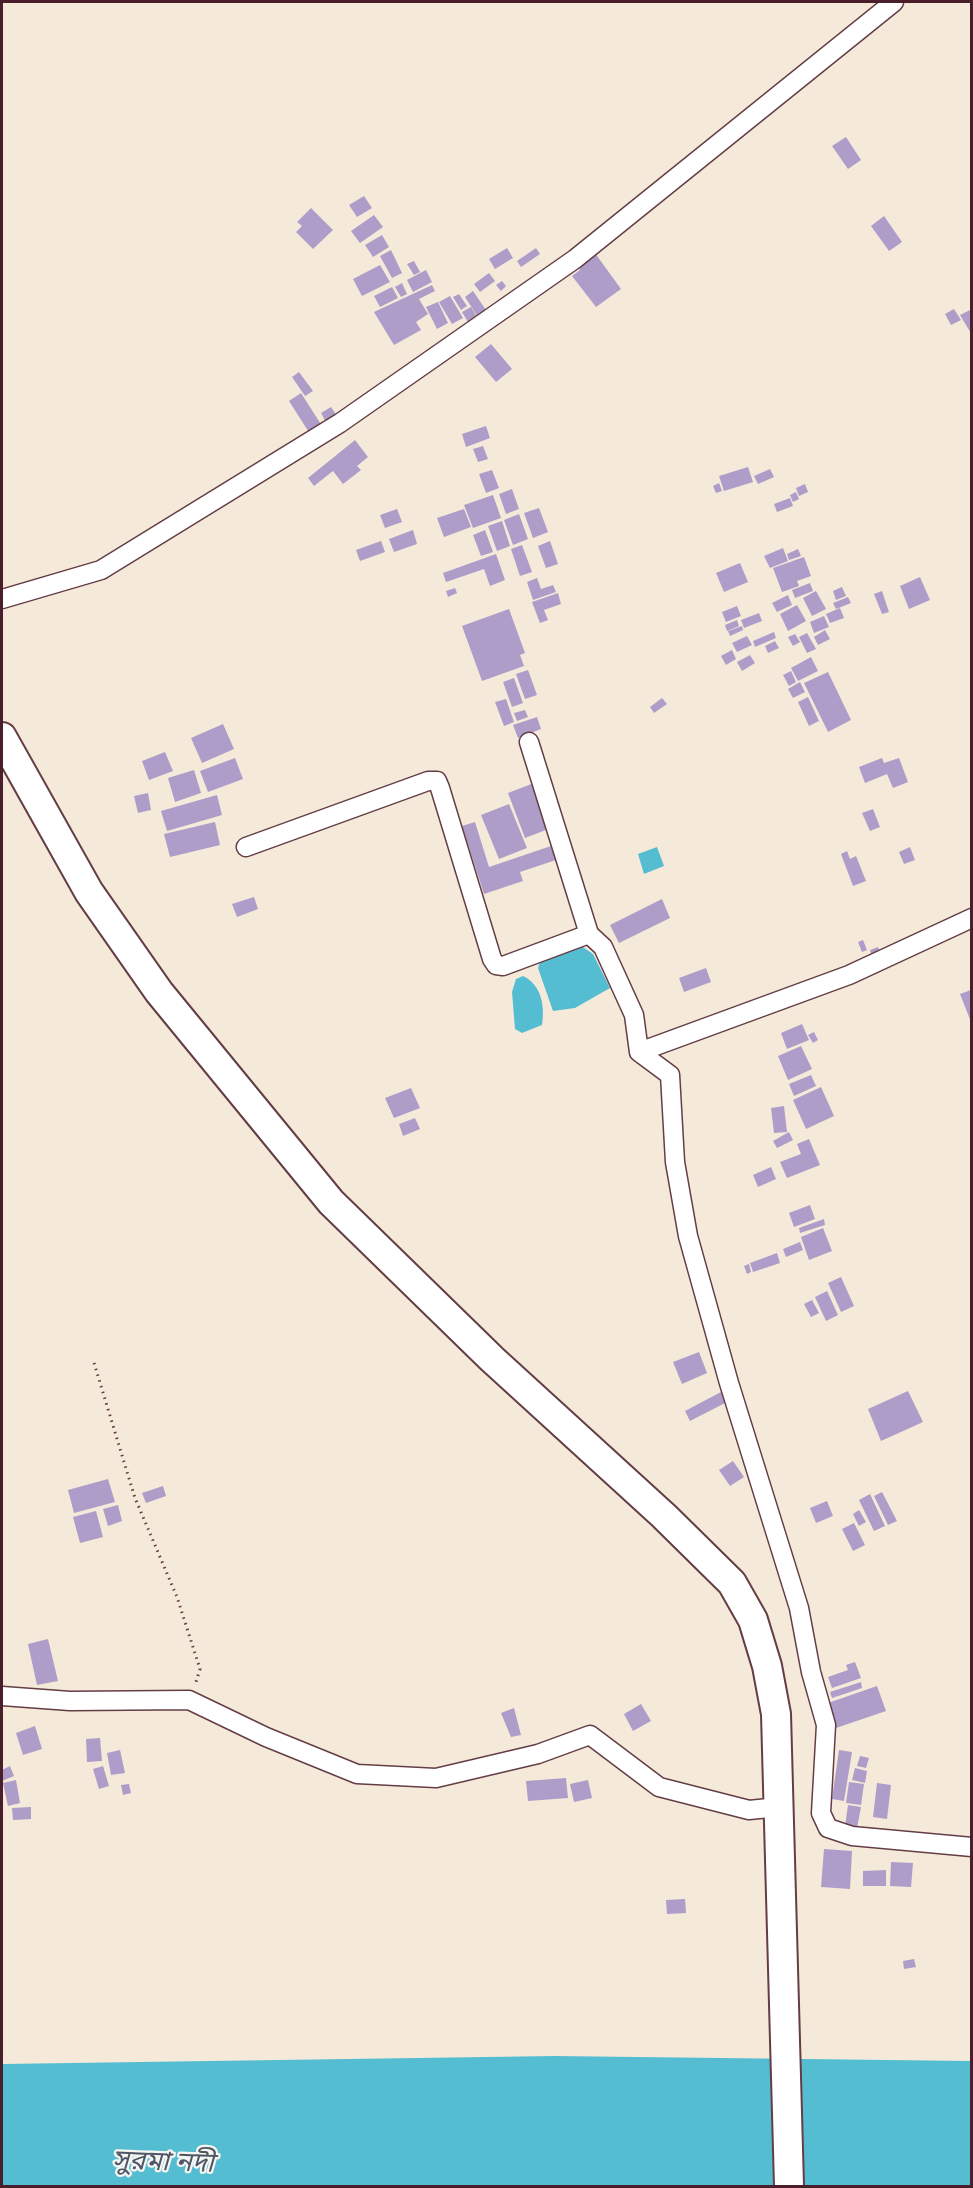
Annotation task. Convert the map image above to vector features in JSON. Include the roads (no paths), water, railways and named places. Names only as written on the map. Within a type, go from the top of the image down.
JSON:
[{"type":"main road","points":[[2,737],[89,892],[159,992],[331,1202],[492,1359],[664,1516],[732,1583],[753,1620],[767,1666],[776,1714],[789,2187]]},
{"type":"street","points":[[2,599],[101,570],[340,423],[575,259],[894,2]]},
{"type":"street","points":[[529,742],[589,934],[603,948],[634,1015],[639,1052],[670,1076],[675,1162],[688,1236],[729,1383],[799,1608],[811,1672],[826,1725],[821,1813],[828,1828],[852,1836],[972,1847]]},
{"type":"street","points":[[246,847],[428,781],[437,781],[492,959],[496,965],[503,966],[589,934]]},
{"type":"street","points":[[639,1052],[849,975],[972,918]]},
{"type":"street","points":[[2,1696],[70,1701],[189,1700],[266,1737],[357,1774],[436,1778],[538,1754],[590,1735],[659,1787],[749,1810],[779,1808]]},
{"type":"water","points":[[657,847],[664,866],[644,874],[638,854]]},
{"type":"water","points":[[580,945],[593,954],[610,988],[575,1008],[553,1011],[538,968],[540,962]]},
{"type":"water","points":[[523,976],[538,991],[543,1011],[542,1025],[522,1033],[515,1029],[512,992],[516,979]]},
{"type":"water","name":"সুরমা নদী","points":[[555,2056],[971,2061],[971,2186],[2,2186],[2,2064]]}]
